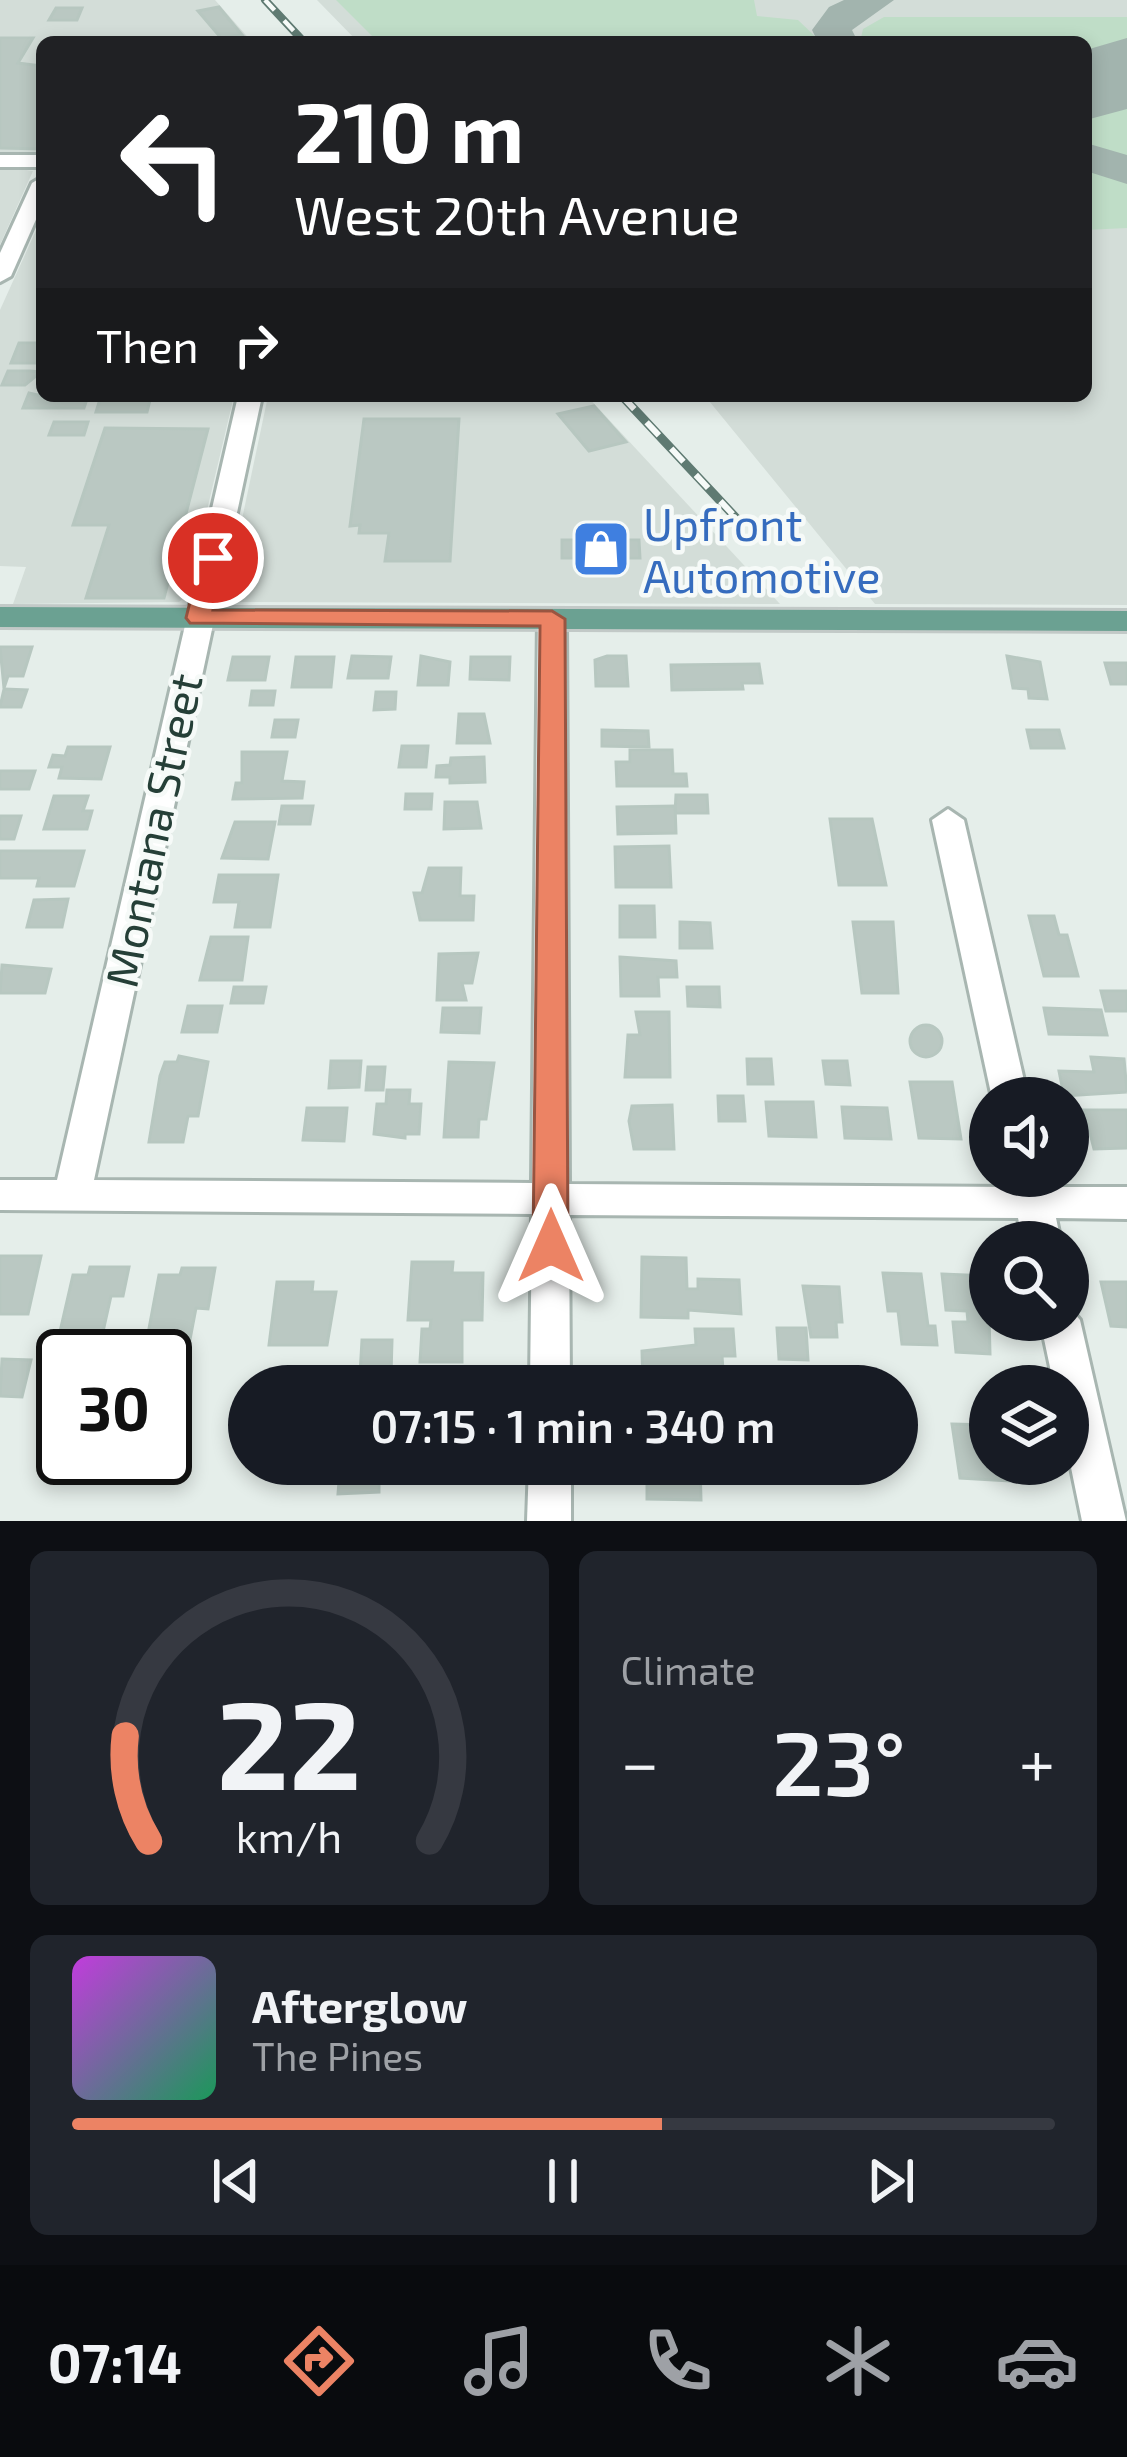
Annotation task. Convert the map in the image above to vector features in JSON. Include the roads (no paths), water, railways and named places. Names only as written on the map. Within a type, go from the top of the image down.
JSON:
[{"type":"main road","points":[[0,617],[1127,621]]},
{"type":"street","points":[[0,161],[36,161]]},
{"type":"street","points":[[0,276],[36,196]]},
{"type":"street","name":"Montana Street","points":[[72,1195],[249,402]]},
{"type":"street","points":[[550,1365],[552,619]]},
{"type":"street","points":[[948,820],[1005,1077]]},
{"type":"street","points":[[0,1195],[551,1199],[969,1190]]},
{"type":"street","points":[[1086,1197],[1127,1203]]},
{"type":"street","points":[[1065,1341],[1104,1521]]},
{"type":"street","points":[[550,1485],[550,1521]]},
{"type":"railway","points":[[265,0],[298,36]]},
{"type":"railway","points":[[628,402],[739,521]]},
{"type":"place","name":"Upfront Automotive","points":[[601,549]]}]
